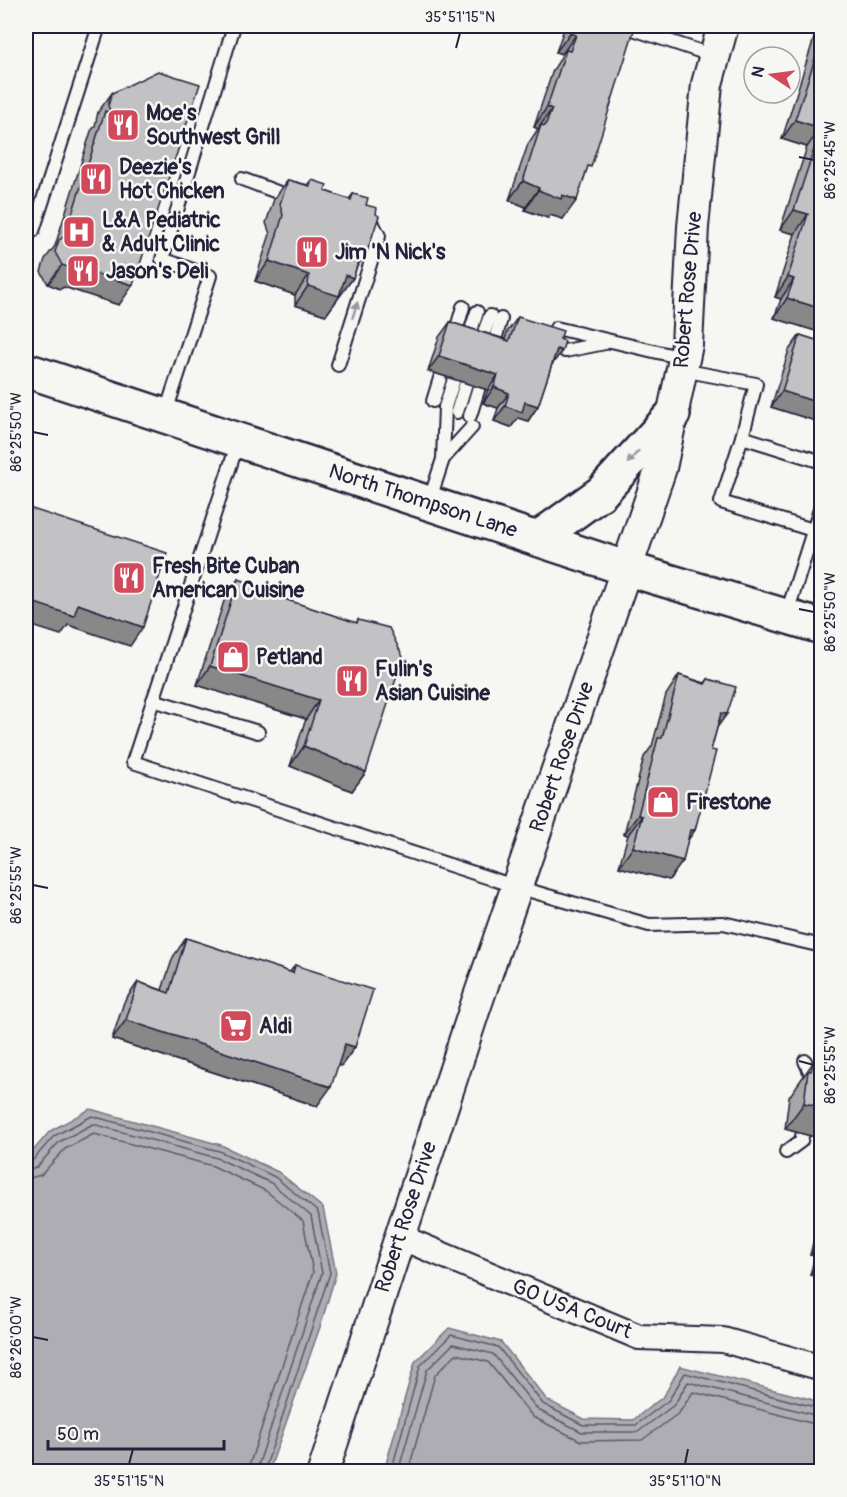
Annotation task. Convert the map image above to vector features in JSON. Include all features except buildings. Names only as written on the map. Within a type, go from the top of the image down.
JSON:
[{"type":"main road","name":"North Thompson Lane","points":[[26,370],[627,569],[822,627]]},
{"type":"main road","points":[[537,539],[601,493],[672,414]]},
{"type":"street","name":"Robert Rose Drive","points":[[322,1472],[517,887],[661,468],[683,364],[707,84],[723,26]]},
{"type":"street","name":"GO USA Court","points":[[400,1238],[639,1337],[723,1340],[822,1368]]},
{"type":"lane","points":[[33,231],[99,26]]},
{"type":"lane","points":[[165,416],[210,276],[162,259],[234,26]]},
{"type":"lane","points":[[624,26],[715,57]]},
{"type":"lane","points":[[242,179],[309,203]]},
{"type":"lane","points":[[338,365],[379,236],[374,226],[349,216]]},
{"type":"lane","points":[[452,341],[463,307]]},
{"type":"lane","points":[[465,345],[477,312]]},
{"type":"lane","points":[[478,350],[495,318],[491,354]]},
{"type":"lane","points":[[556,328],[756,384],[721,502],[813,530]]},
{"type":"lane","points":[[565,351],[610,342]]},
{"type":"lane","points":[[433,401],[441,375]]},
{"type":"lane","points":[[443,459],[445,407],[460,381],[466,419]]},
{"type":"lane","points":[[429,503],[443,459],[466,419],[479,387]]},
{"type":"lane","points":[[742,437],[822,462]]},
{"type":"lane","points":[[238,441],[133,762],[517,887],[649,925],[723,923],[822,946]]},
{"type":"lane","points":[[786,617],[822,503]]},
{"type":"lane","points":[[153,700],[258,732]]},
{"type":"lane","points":[[786,1152],[801,1141],[816,1082],[805,1061]]},
{"type":"water","points":[[90,1109],[221,1145],[278,1172],[323,1208],[336,1273],[320,1327],[269,1471],[26,1471],[26,1159],[50,1131]]},
{"type":"water","points":[[449,1328],[501,1342],[547,1400],[584,1419],[633,1420],[664,1396],[680,1366],[810,1399],[821,1404],[821,1471],[384,1471],[415,1362]]},
{"type":"place","name":"Moe's Southwest Grill","points":[[123,125]]},
{"type":"place","name":"Deezie's Hot Chicken","points":[[96,179]]},
{"type":"place","name":"L&A Pediatric & Adult Clinic","points":[[79,232]]},
{"type":"place","name":"Jim 'N Nick's","points":[[312,252]]},
{"type":"place","name":"Jason's Deli","points":[[83,271]]},
{"type":"place","name":"Fresh Bite Cuban American Cuisine","points":[[129,578]]},
{"type":"place","name":"Petland","points":[[233,657]]},
{"type":"place","name":"Fulin's Asian Cuisine","points":[[352,681]]},
{"type":"place","name":"Firestone","points":[[663,802]]},
{"type":"place","name":"Aldi","points":[[236,1026]]}]
